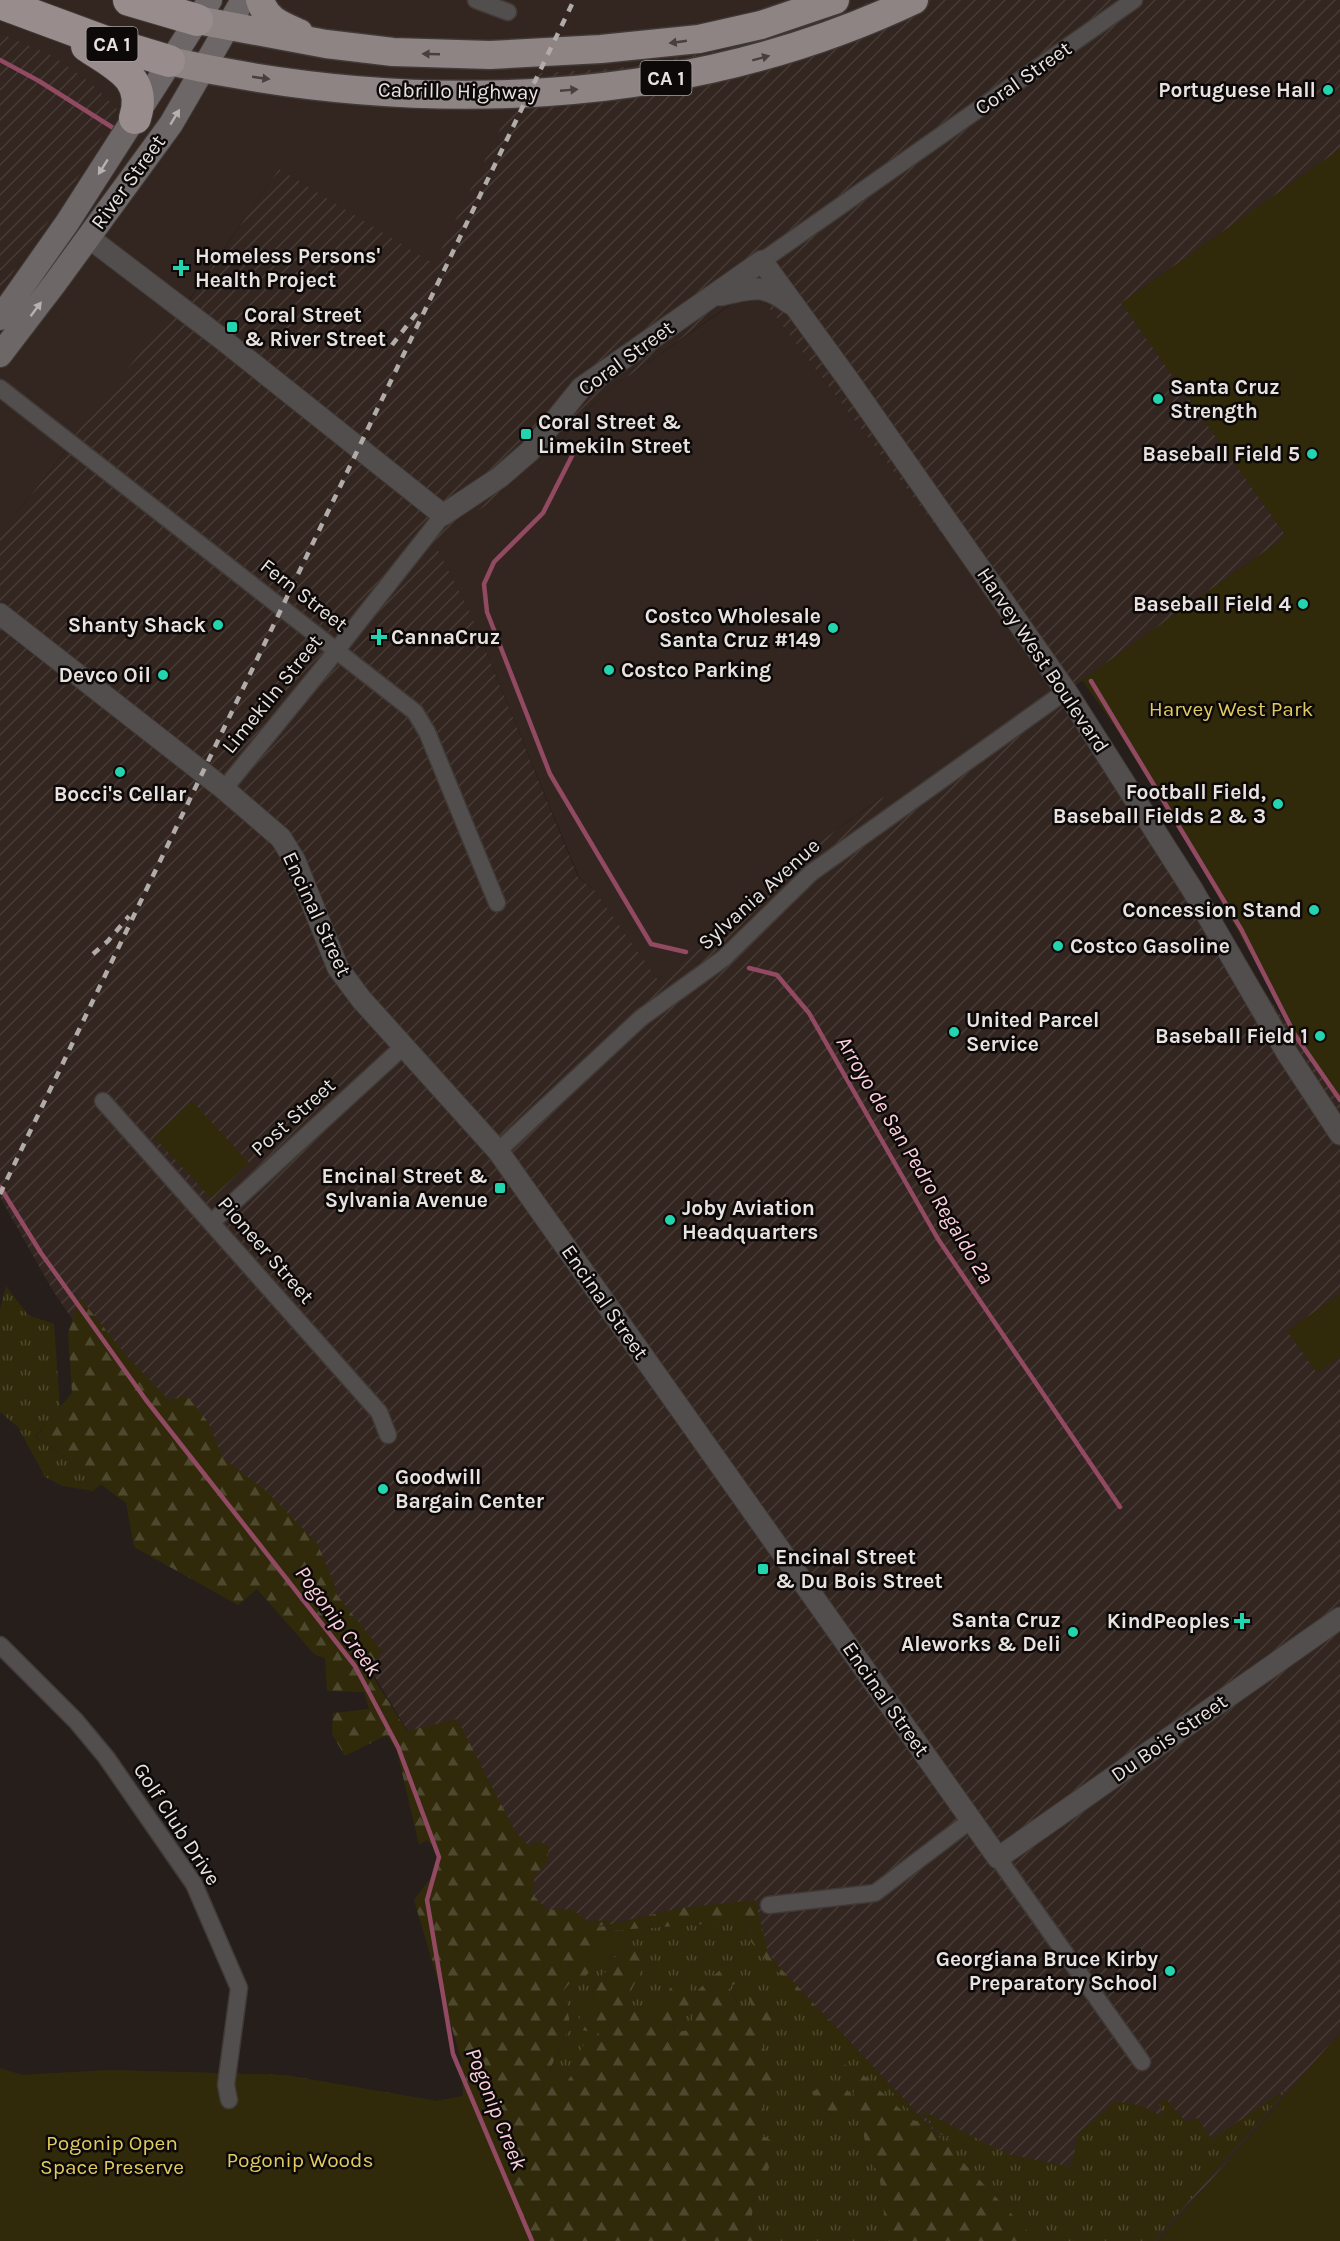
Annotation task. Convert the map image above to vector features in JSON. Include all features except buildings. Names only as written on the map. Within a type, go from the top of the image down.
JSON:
[{"type":"highway","name":"Cabrillo Highway","points":[[129,0],[212,15],[326,44],[458,55],[634,47],[730,33],[792,16],[835,0]]},
{"type":"highway","points":[[260,0],[265,14],[270,18],[326,44]]},
{"type":"highway","name":"Cabrillo Highway","points":[[0,3],[56,25],[170,60],[204,68],[287,82],[406,93],[502,95],[578,90],[667,77],[763,57],[836,34],[914,0]]},
{"type":"highway","points":[[56,25],[121,69],[132,81],[139,104],[135,118]]},
{"type":"main road","name":"River Street","points":[[0,318],[67,223],[170,60],[212,15],[243,0]]},
{"type":"main road","name":"River Street","points":[[0,355],[171,124],[204,68],[212,15]]},
{"type":"street","points":[[476,0],[508,12]]},
{"type":"street","name":"Coral Street","points":[[443,514],[500,477],[530,451],[581,388],[1134,0]]},
{"type":"street","points":[[88,237],[231,346],[443,514]]},
{"type":"street","name":"Harvey West Boulevard","points":[[762,261],[1066,691],[1192,889],[1287,1053],[1340,1134]]},
{"type":"street","points":[[711,297],[759,288],[775,292],[798,311]]},
{"type":"street","name":"Fern Street","points":[[0,388],[416,711],[429,736],[497,903]]},
{"type":"street","name":"Limekiln Street","points":[[224,789],[338,649],[443,514]]},
{"type":"street","name":"Encinal Street","points":[[0,614],[224,789],[281,838],[295,861],[338,968],[361,999],[498,1151],[1142,2062]]},
{"type":"street","name":"Sylvania Avenue","points":[[498,1151],[641,1018],[724,958],[812,873],[1066,691]]},
{"type":"street","name":"Post Street","points":[[212,1222],[404,1046]]},
{"type":"street","name":"Pioneer Street","points":[[103,1101],[379,1412],[388,1435]]},
{"type":"street","name":"Du Bois Street","points":[[998,1858],[1340,1618]]},
{"type":"street","name":"Golf Club Drive","points":[[0,1645],[76,1721],[99,1748],[194,1884],[239,1988],[226,2085],[229,2100]]},
{"type":"street","points":[[769,1905],[875,1893],[971,1820]]},
{"type":"shaded area","points":[[0,0],[875,0],[801,29],[718,51],[617,68],[527,74],[434,265],[279,169],[184,307],[73,441],[0,534],[0,291],[74,184],[118,110],[91,83],[53,57],[0,33]]},
{"type":"shaded area","points":[[875,0],[1340,0],[1340,150],[1287,537],[1063,694],[1340,1103],[1340,2033],[1158,2241],[1037,2241],[769,1956],[680,1908],[587,1930],[518,1956],[449,1799],[300,1553],[81,1332],[53,1291],[0,1197],[0,534],[179,304],[185,307],[279,169],[434,264],[527,74],[617,68],[718,51],[801,29]],"holes":[[[757,298],[766,304],[1063,694],[894,814],[883,797],[798,857],[734,919],[658,980],[595,891],[578,877],[470,612],[437,548],[472,515],[525,479],[547,457],[580,416],[606,392],[736,300]]]},
{"type":"shaded area","points":[[0,33],[53,56],[91,83],[118,110],[74,184],[0,291]]},
{"type":"shaded area","points":[[739,299],[760,299],[766,304],[1063,694],[894,814],[882,797],[798,857],[734,919],[658,980],[595,891],[579,877],[470,612],[437,548],[472,515],[525,479],[547,457],[580,417],[606,392]]},
{"type":"green space","name":"Harvey West Park","points":[[1340,149],[1340,1102],[1308,1055],[1182,833],[1111,721],[1082,680],[1286,536],[1121,303]]},
{"type":"green space","points":[[192,1101],[249,1163],[211,1198],[154,1137]]},
{"type":"green space","points":[[6,1286],[28,1315],[54,1324],[60,1408],[35,1436],[101,1484],[93,1491],[63,1486],[45,1477],[18,1427],[0,1412],[0,1310]]},
{"type":"green space","points":[[1340,1294],[1340,1357],[1317,1373],[1287,1331]]},
{"type":"green space","name":"Pogonip Woods","points":[[80,1298],[125,1354],[169,1400],[187,1396],[208,1422],[223,1458],[265,1490],[317,1543],[337,1590],[336,1594],[382,1651],[368,1669],[407,1731],[457,1719],[515,1831],[529,1846],[539,1841],[549,1847],[547,1862],[534,1877],[534,1896],[547,1910],[572,1909],[588,1921],[615,1920],[595,1928],[680,1908],[755,1900],[769,1956],[1037,2241],[890,2241],[887,2239],[879,2172],[869,2161],[858,2107],[851,2102],[841,2115],[836,2114],[817,2102],[812,2093],[820,2086],[846,2088],[852,2098],[854,2091],[842,2063],[862,2074],[912,2120],[921,2122],[768,1962],[751,1942],[750,1921],[601,1931],[612,1947],[592,1956],[591,1970],[582,1981],[574,1978],[564,1990],[570,2024],[549,2072],[563,2087],[581,2062],[578,2054],[585,2043],[601,2034],[582,2030],[579,2021],[581,2009],[593,2006],[594,1982],[606,1972],[623,1945],[633,1948],[647,1959],[626,2001],[630,2014],[648,2007],[657,2014],[670,1988],[679,1983],[689,1985],[689,2004],[683,2022],[671,2015],[675,2032],[690,2030],[698,1990],[720,1970],[736,1974],[742,1982],[729,1986],[743,2016],[753,2010],[748,1996],[755,1990],[770,1998],[774,2006],[769,2012],[774,2018],[769,2023],[775,2030],[758,2041],[777,2065],[785,2069],[774,2087],[778,2095],[773,2100],[761,2100],[769,2127],[762,2135],[773,2142],[772,2150],[766,2153],[769,2167],[766,2178],[755,2182],[751,2227],[764,2241],[248,2241],[177,2132],[0,2068],[22,2075],[110,2070],[285,2075],[437,2101],[463,2096],[461,2059],[414,1900],[436,1871],[440,1855],[427,1840],[419,1845],[397,1751],[387,1735],[345,1756],[332,1734],[333,1713],[369,1709],[364,1692],[327,1691],[325,1658],[315,1655],[257,1589],[238,1605],[134,1547],[126,1503],[36,1436],[72,1393],[68,1333]]},
{"type":"green space","points":[[750,1921],[751,1942],[922,2123],[915,2122],[953,2141],[932,2127],[921,2110],[1007,2154],[1071,2167],[1078,2134],[1116,2101],[1143,2106],[1165,2118],[1158,2101],[1166,2099],[1186,2122],[1197,2118],[1212,2139],[1288,2088],[1154,2241],[764,2241],[751,2227],[755,2181],[769,2167],[762,2135],[769,2127],[761,2100],[774,2087],[777,2065],[758,2041],[754,2010],[743,2016],[729,1985],[741,1982],[698,1990],[690,2030],[675,2032],[671,2014],[683,2022],[689,2004],[657,2015],[630,2014],[626,2001],[647,1959],[623,1945],[606,1972],[594,1982],[593,2006],[602,2033],[563,2087],[549,2073],[570,2024],[564,1990],[574,1978],[582,1981],[591,1970],[591,1956],[601,1931]],"holes":[[[852,2099],[857,2106],[851,2102],[845,2108],[831,2113],[816,2101]]]},
{"type":"green space","points":[[1340,2033],[1340,2241],[1158,2241]]},
{"type":"green space","name":"Pogonip Open Space Preserve","points":[[0,2068],[22,2075],[110,2070],[285,2075],[437,2101],[493,2090],[525,2241],[0,2241]]},
{"type":"waterway","points":[[0,60],[39,81],[118,131]]},
{"type":"waterway","name":"Arroyo de San Pedro Regaldo 2a","points":[[570,445],[574,452],[543,513],[494,562],[484,584],[487,612],[550,774],[651,944],[686,952]]},
{"type":"waterway","points":[[1091,681],[1241,929],[1295,1035],[1340,1100]]},
{"type":"waterway","name":"Arroyo de San Pedro Regaldo 2a","points":[[749,968],[777,975],[809,1013],[938,1239],[1120,1507]]},
{"type":"waterway","name":"Pogonip Creek","points":[[0,1187],[41,1253],[146,1400],[355,1666],[398,1747],[439,1857],[427,1900],[453,2054],[532,2241]]},
{"type":"railway","points":[[0,1194],[574,0]]},
{"type":"railway","points":[[392,345],[419,310]]},
{"type":"railway","points":[[93,954],[108,941],[129,916]]},
{"type":"place","name":"Portuguese Hall","points":[[1328,90]]},
{"type":"place","name":"Homeless Persons' Health Project","points":[[181,268]]},
{"type":"place","name":"Coral Street & River Street","points":[[232,327]]},
{"type":"place","name":"Santa Cruz Strength","points":[[1158,399]]},
{"type":"place","name":"Coral Street & Limekiln Street","points":[[526,434]]},
{"type":"place","name":"Baseball Field 5","points":[[1312,454]]},
{"type":"place","name":"Baseball Field 4","points":[[1303,604]]},
{"type":"place","name":"Shanty Shack","points":[[218,625]]},
{"type":"place","name":"Costco Wholesale Santa Cruz #149","points":[[833,628]]},
{"type":"place","name":"CannaCruz","points":[[379,637]]},
{"type":"place","name":"Costco Parking","points":[[609,670]]},
{"type":"place","name":"Devco Oil","points":[[163,675]]},
{"type":"place","name":"Bocci's Cellar","points":[[120,772]]},
{"type":"place","name":"Football Field, Baseball Fields 2 & 3","points":[[1278,804]]},
{"type":"place","name":"Concession Stand","points":[[1314,910]]},
{"type":"place","name":"Costco Gasoline","points":[[1058,946]]},
{"type":"place","name":"United Parcel Service","points":[[954,1032]]},
{"type":"place","name":"Baseball Field 1","points":[[1320,1036]]},
{"type":"place","name":"Encinal Street & Sylvania Avenue","points":[[500,1188]]},
{"type":"place","name":"Joby Aviation Headquarters","points":[[670,1220]]},
{"type":"place","name":"Goodwill Bargain Center","points":[[383,1489]]},
{"type":"place","name":"Encinal Street & Du Bois Street","points":[[763,1569]]},
{"type":"place","name":"KindPeoples","points":[[1242,1621]]},
{"type":"place","name":"Santa Cruz Aleworks & Deli","points":[[1073,1632]]},
{"type":"place","name":"Georgiana Bruce Kirby Preparatory School","points":[[1170,1971]]}]
